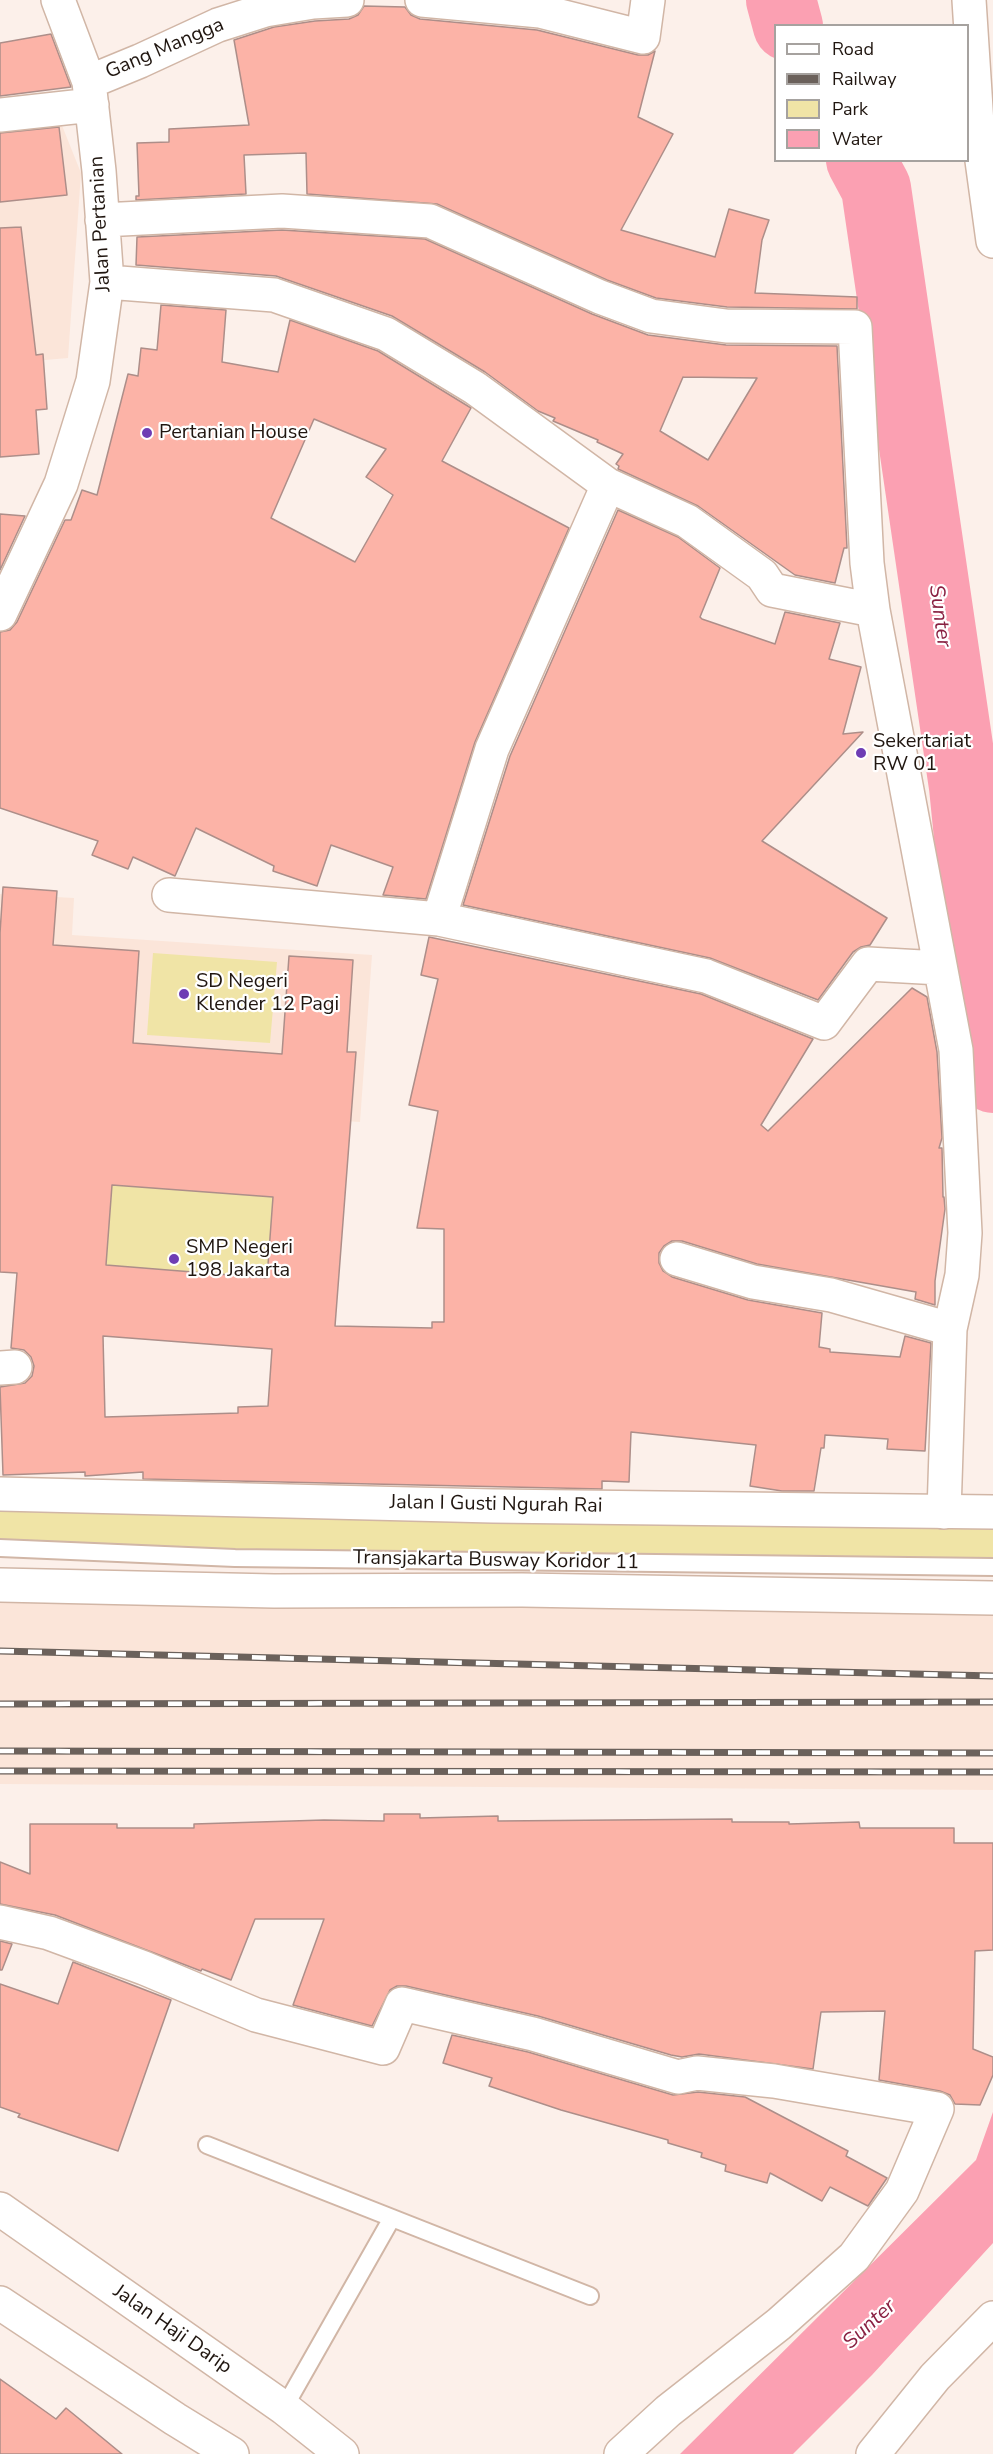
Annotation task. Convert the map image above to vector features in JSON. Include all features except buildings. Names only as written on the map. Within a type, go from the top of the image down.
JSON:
[{"type":"street","name":"Jalan Pertanian","points":[[0,614],[61,484],[93,381],[107,282],[91,93],[58,0]]},
{"type":"street","name":"Gang Mangga","points":[[0,115],[91,93],[227,22],[265,10],[313,2],[347,0]]},
{"type":"street","points":[[422,0],[540,11],[643,37],[648,0]]},
{"type":"street","points":[[977,20],[977,124],[993,242]]},
{"type":"street","points":[[102,220],[282,211],[429,221],[600,297],[651,316],[726,326],[855,327],[867,562],[873,610],[956,1050],[965,1222],[962,1275],[950,1329],[944,1512]]},
{"type":"street","points":[[107,282],[274,295],[386,334],[475,388],[608,485],[687,521],[762,575],[772,590],[873,610]]},
{"type":"street","points":[[439,919],[492,749],[608,485]]},
{"type":"street","points":[[168,895],[439,919],[706,975],[824,1023],[868,964],[940,968]]},
{"type":"street","points":[[677,1259],[753,1282],[831,1294],[950,1329]]},
{"type":"street","name":"Jalan I Gusti Ngurah Rai","points":[[0,1494],[445,1505],[993,1512]]},
{"type":"street","points":[[0,1585],[274,1591],[522,1590],[919,1581],[993,1598]]},
{"type":"street","points":[[0,1922],[60,1937],[144,1968],[256,2014],[384,2048],[402,2004],[533,2034],[678,2077],[697,2073],[774,2081],[937,2109],[902,2192],[854,2257],[779,2324],[668,2411],[621,2454]]},
{"type":"street","name":"Jalan Haji Darip","points":[[0,2209],[284,2408],[342,2454]]},
{"type":"street","points":[[0,2302],[175,2419],[232,2454]]},
{"type":"street","points":[[873,2454],[935,2377],[993,2318]]},
{"type":"lane","name":"Transjakarta Busway Koridor 11","points":[[0,1548],[919,1581],[993,1567]]},
{"type":"lane","points":[[207,2145],[590,2296]]},
{"type":"lane","points":[[284,2408],[392,2218]]},
{"type":"shaded area","points":[[57,113],[81,173],[68,358],[0,364],[0,121]]},
{"type":"shaded area","name":"SD Negeri Klender 12 Pagi","points":[[0,894],[74,898],[72,935],[372,955],[360,1122],[44,1101],[0,1033]]},
{"type":"shaded area","points":[[0,1585],[993,1599],[993,1790],[0,1784]]},
{"type":"green space","points":[[153,953],[277,962],[270,1043],[147,1035]]},
{"type":"green space","points":[[112,1185],[273,1197],[267,1278],[106,1265]]},
{"type":"green space","points":[[0,1494],[993,1512],[993,1567],[0,1548]]},
{"type":"water","points":[[993,2112],[993,2243],[872,2375],[793,2454],[680,2454],[976,2160]]},
{"type":"waterway","name":"Sunter","points":[[781,0],[787,24]]},
{"type":"waterway","name":"Sunter","points":[[862,162],[876,188],[964,787],[993,1078]]},
{"type":"railway","points":[[0,1651],[993,1676]]},
{"type":"railway","points":[[0,1704],[993,1702]]},
{"type":"railway","points":[[0,1751],[993,1753]]},
{"type":"railway","points":[[0,1771],[993,1772]]},
{"type":"place","name":"Pertanian House","points":[[147,433]]},
{"type":"place","name":"Sekertariat RW 01","points":[[861,753]]},
{"type":"place","name":"SD Negeri Klender 12 Pagi","points":[[184,994]]},
{"type":"place","name":"SMP Negeri 198 Jakarta","points":[[174,1259]]}]
